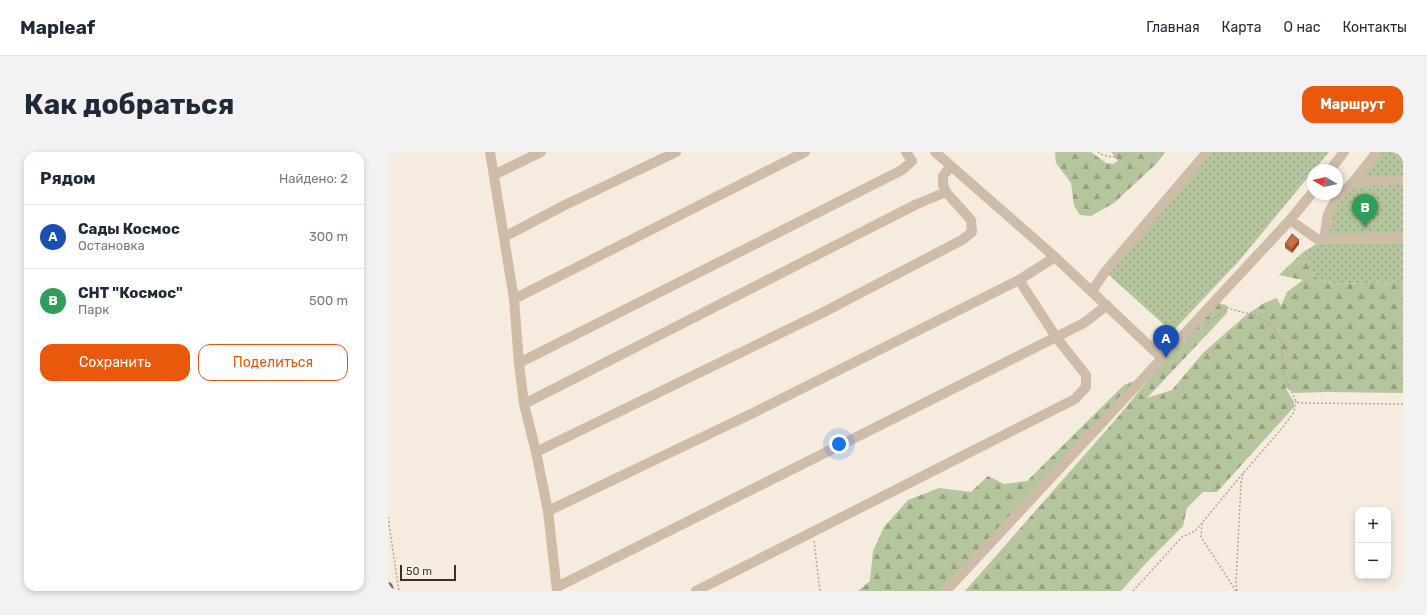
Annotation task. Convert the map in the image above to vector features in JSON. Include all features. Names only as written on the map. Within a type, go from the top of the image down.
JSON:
[{"type":"main road","points":[[388,587],[389,591]]},
{"type":"street","points":[[490,152],[514,299],[524,404],[536,452],[548,511],[557,589],[1056,337],[1084,322],[1107,305]]},
{"type":"street","points":[[494,176],[541,152]]},
{"type":"street","points":[[504,237],[563,206],[676,152]]},
{"type":"street","points":[[514,299],[806,152]]},
{"type":"street","points":[[519,364],[902,170],[912,161],[906,152]]},
{"type":"street","points":[[935,152],[1055,257],[1162,358]]},
{"type":"street","points":[[1092,291],[1105,272],[1207,152]]},
{"type":"street","points":[[1335,164],[1344,152]]},
{"type":"street","points":[[1324,240],[1328,214],[1336,201],[1377,152]]},
{"type":"street","points":[[536,452],[822,313],[962,240],[972,232],[971,220],[946,192],[943,185],[943,176],[951,166]]},
{"type":"street","points":[[1353,182],[1403,180]]},
{"type":"street","points":[[524,404],[916,204],[946,192]]},
{"type":"street","points":[[946,591],[1290,220],[1307,199]]},
{"type":"street","points":[[1290,220],[1317,239],[1403,238]]},
{"type":"street","points":[[548,511],[753,414],[1019,280],[1055,257]]},
{"type":"street","points":[[696,591],[1075,399],[1086,387],[1086,375],[1056,337],[1019,280]]},
{"type":"path","points":[[1098,152],[1103,155],[1114,157],[1127,155],[1130,152]]},
{"type":"path","points":[[1205,326],[1227,308],[1254,315],[1272,325],[1282,343],[1283,373],[1296,400],[1299,403],[1403,404]]},
{"type":"path","points":[[1133,591],[1182,537],[1195,531],[1202,523],[1283,427],[1294,412],[1296,400]]},
{"type":"path","points":[[1236,591],[1241,483],[1244,472]]},
{"type":"path","points":[[388,517],[399,591]]},
{"type":"path","points":[[1202,523],[1201,537],[1236,591]]},
{"type":"path","points":[[811,533],[815,544],[820,591]]},
{"type":"green space","points":[[1055,152],[1091,152],[1106,163],[1113,164],[1118,161],[1111,152],[1165,152],[1156,164],[1114,203],[1091,216],[1080,215],[1074,206],[1071,183],[1056,163]]},
{"type":"green space","points":[[1211,152],[1329,152],[1319,164],[1307,164],[1307,179],[1238,262],[1172,332],[1108,274]]},
{"type":"green space","points":[[1377,152],[1403,152],[1403,282],[1332,284],[1315,277],[1303,252],[1324,240],[1328,214],[1339,200],[1343,200],[1343,195]]},
{"type":"green space","points":[[1303,252],[1315,277],[1332,284],[1403,282],[1403,393],[1294,393],[1285,387],[1294,402],[1294,407],[1217,492],[1203,492],[1187,508],[1183,526],[1121,591],[965,591],[1117,418],[1168,356],[1219,303],[1228,306],[1227,313],[1147,398],[1172,390],[1203,353],[1245,316],[1264,303],[1277,298],[1281,306],[1287,292],[1303,280],[1279,275]]},
{"type":"green space","points":[[1131,382],[1137,383],[945,591],[858,591],[870,581],[873,551],[884,527],[908,500],[939,488],[971,492],[988,476],[1004,484],[1027,481],[1124,385]]},
{"type":"building","points":[[1292,234],[1299,240],[1292,249],[1285,244]]},
{"type":"place","name":"СНТ \"Космос\"","points":[[1365,227]]},
{"type":"place","name":"Сады Космос","points":[[1166,358]]}]
